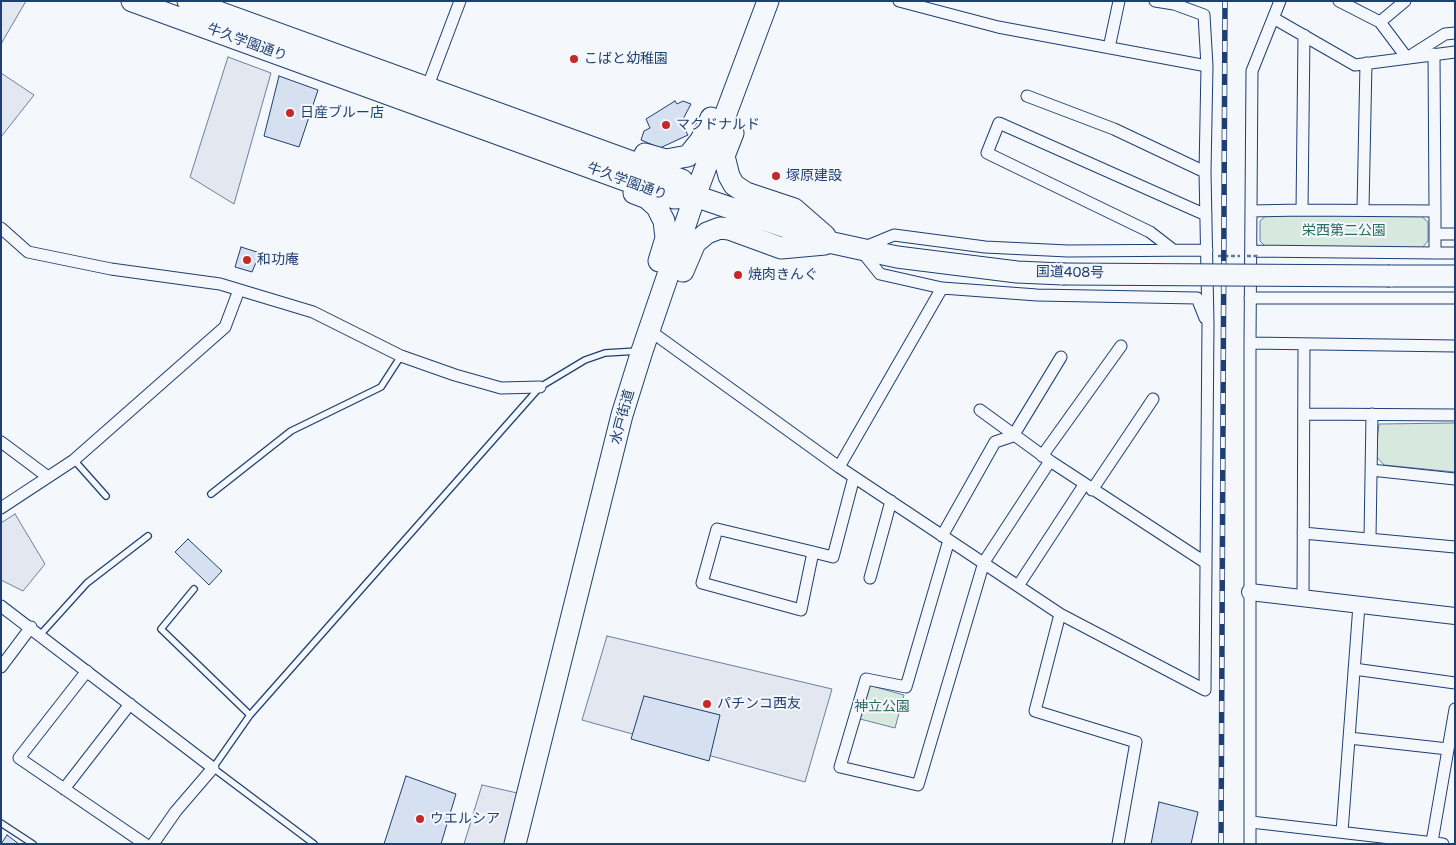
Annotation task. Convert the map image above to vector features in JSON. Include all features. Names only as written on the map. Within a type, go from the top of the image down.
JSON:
[{"type":"highway","name":"牛久学園通り","points":[[132,1],[424,97],[573,139],[682,180],[695,196]]},
{"type":"highway","name":"牛久学園通り","points":[[188,1],[424,97],[559,158],[674,198],[695,196]]},
{"type":"highway","name":"水戸街道","points":[[515,844],[622,415],[656,307],[695,196],[768,1]]},
{"type":"highway","points":[[573,139],[597,138],[666,160],[688,156],[701,140],[738,60],[750,53]]},
{"type":"highway","points":[[736,89],[737,124],[724,156],[729,176],[734,185],[746,193],[794,210],[833,243]]},
{"type":"highway","points":[[559,158],[583,173],[648,198],[657,207],[667,230],[652,283],[656,307],[677,290],[695,243],[707,233],[720,228],[730,229],[781,248],[833,243]]},
{"type":"highway","name":"国道408号","points":[[695,196],[833,243],[860,250],[952,265],[1017,272],[1063,274],[1455,276]]},
{"type":"street","points":[[424,97],[460,1]]},
{"type":"street","points":[[899,1],[998,27],[1207,66]]},
{"type":"street","points":[[1109,48],[1119,1]]},
{"type":"street","points":[[649,330],[839,467],[1060,614],[1204,690],[1210,253],[1206,215],[1207,66],[1204,15],[1174,2],[1155,1]]},
{"type":"street","points":[[1250,844],[1252,71],[1275,19],[1280,1]]},
{"type":"street","points":[[1380,22],[1405,1]]},
{"type":"street","points":[[1343,2],[1380,22],[1407,58]]},
{"type":"street","points":[[1275,19],[1355,65],[1455,52]]},
{"type":"street","points":[[1407,58],[1445,34],[1455,33]]},
{"type":"street","points":[[1302,210],[1304,35]]},
{"type":"street","points":[[1434,54],[1435,253]]},
{"type":"street","points":[[1363,209],[1366,63]]},
{"type":"street","points":[[1027,96],[1114,129],[1205,172]]},
{"type":"street","points":[[1172,249],[1150,232],[987,153],[999,123],[1206,215]]},
{"type":"street","points":[[1251,211],[1363,209],[1435,211]]},
{"type":"street","points":[[1,228],[28,252],[111,269],[220,284],[313,312],[400,356],[455,375],[501,388],[540,387]]},
{"type":"street","points":[[1208,324],[1197,298],[1037,295],[942,288],[880,274],[860,250],[894,234],[994,247],[1068,251],[1172,249],[1210,253]]},
{"type":"street","points":[[1435,234],[1455,234]]},
{"type":"street","points":[[1252,254],[1455,253]]},
{"type":"street","points":[[839,467],[942,288]]},
{"type":"street","points":[[1,508],[74,460],[225,327],[239,290]]},
{"type":"street","points":[[1250,298],[1455,298]]},
{"type":"street","points":[[1250,343],[1455,346]]},
{"type":"street","points":[[1303,598],[1304,344]]},
{"type":"street","points":[[1061,357],[1013,436],[995,442],[945,538],[906,687],[866,679],[840,767],[918,785],[984,562],[1046,459],[1121,346]]},
{"type":"street","points":[[1018,586],[1153,399]]},
{"type":"street","points":[[980,410],[1046,459],[1206,563]]},
{"type":"street","points":[[1304,414],[1455,415]]},
{"type":"street","points":[[1370,538],[1372,414]]},
{"type":"street","points":[[1,442],[48,477]]},
{"type":"street","points":[[1371,470],[1455,479]]},
{"type":"street","points":[[813,552],[801,610],[702,584],[717,529],[813,552],[833,558],[854,477]]},
{"type":"street","points":[[870,578],[891,501]]},
{"type":"street","points":[[1303,533],[1455,547]]},
{"type":"street","points":[[1250,592],[1455,616]]},
{"type":"street","points":[[1342,832],[1358,605]]},
{"type":"street","points":[[1,606],[213,768],[176,811],[153,844]]},
{"type":"street","points":[[1060,614],[1035,711],[1136,742],[1118,844]]},
{"type":"street","points":[[1,667],[36,631]]},
{"type":"street","points":[[1354,669],[1455,683]]},
{"type":"street","points":[[87,671],[19,758],[145,844]]},
{"type":"street","points":[[64,789],[130,704]]},
{"type":"street","points":[[1251,822],[1438,843],[1448,749],[1455,709]]},
{"type":"street","points":[[1349,738],[1448,749]]},
{"type":"lane","points":[[314,844],[213,768],[250,715],[540,387],[585,360],[605,353],[642,351]]},
{"type":"lane","points":[[211,494],[291,431],[381,387],[400,356]]},
{"type":"lane","points":[[74,460],[106,496]]},
{"type":"lane","points":[[36,631],[87,583],[148,536]]},
{"type":"lane","points":[[194,589],[161,629],[250,715]]},
{"type":"lane","points":[[1,823],[32,844]]},
{"type":"path","points":[[1210,253],[1252,254]]},
{"type":"green space","name":"栄西第二公園","points":[[1268,214],[1419,214],[1428,222],[1428,241],[1422,248],[1268,249],[1260,241],[1260,221]]},
{"type":"green space","points":[[1455,423],[1455,472],[1384,465],[1375,455],[1379,424]]},
{"type":"green space","name":"神立公園","points":[[868,685],[904,695],[895,728],[860,719]]},
{"type":"shaded area","points":[[1,1],[26,1],[1,44]]},
{"type":"shaded area","points":[[228,57],[271,73],[234,204],[190,177]]},
{"type":"shaded area","points":[[1,73],[34,95],[1,137]]},
{"type":"shaded area","points":[[15,514],[45,564],[23,591],[1,580],[1,523]]},
{"type":"shaded area","name":"パチンコ西友","points":[[607,636],[832,689],[805,782],[582,720]]},
{"type":"shaded area","points":[[482,785],[526,795],[515,844],[464,844]]},
{"type":"building","name":"日産ブルー店","points":[[279,76],[318,90],[299,147],[264,136]]},
{"type":"building","name":"マクドナルド","points":[[675,101],[677,104],[683,101],[691,104],[681,123],[688,135],[660,148],[641,140],[644,131],[650,128],[646,119]]},
{"type":"building","name":"和功庵","points":[[241,247],[260,253],[252,272],[235,267]]},
{"type":"building","points":[[188,539],[222,571],[209,585],[175,552]]},
{"type":"building","points":[[644,696],[720,715],[709,761],[631,739]]},
{"type":"building","name":"ウエルシア","points":[[406,776],[456,794],[441,844],[384,844]]},
{"type":"building","points":[[1159,802],[1198,812],[1191,844],[1151,844]]},
{"type":"building","points":[[7,835],[19,844],[1,844]]},
{"type":"railway","points":[[1221,844],[1225,1]]},
{"type":"place","name":"こばと幼稚園","points":[[574,59]]},
{"type":"place","name":"日産ブルー店","points":[[290,113]]},
{"type":"place","name":"マクドナルド","points":[[666,125]]},
{"type":"place","name":"塚原建設","points":[[776,176]]},
{"type":"place","name":"和功庵","points":[[247,260]]},
{"type":"place","name":"焼肉きんぐ","points":[[738,275]]},
{"type":"place","name":"パチンコ西友","points":[[707,704]]},
{"type":"place","name":"ウエルシア","points":[[420,819]]}]
